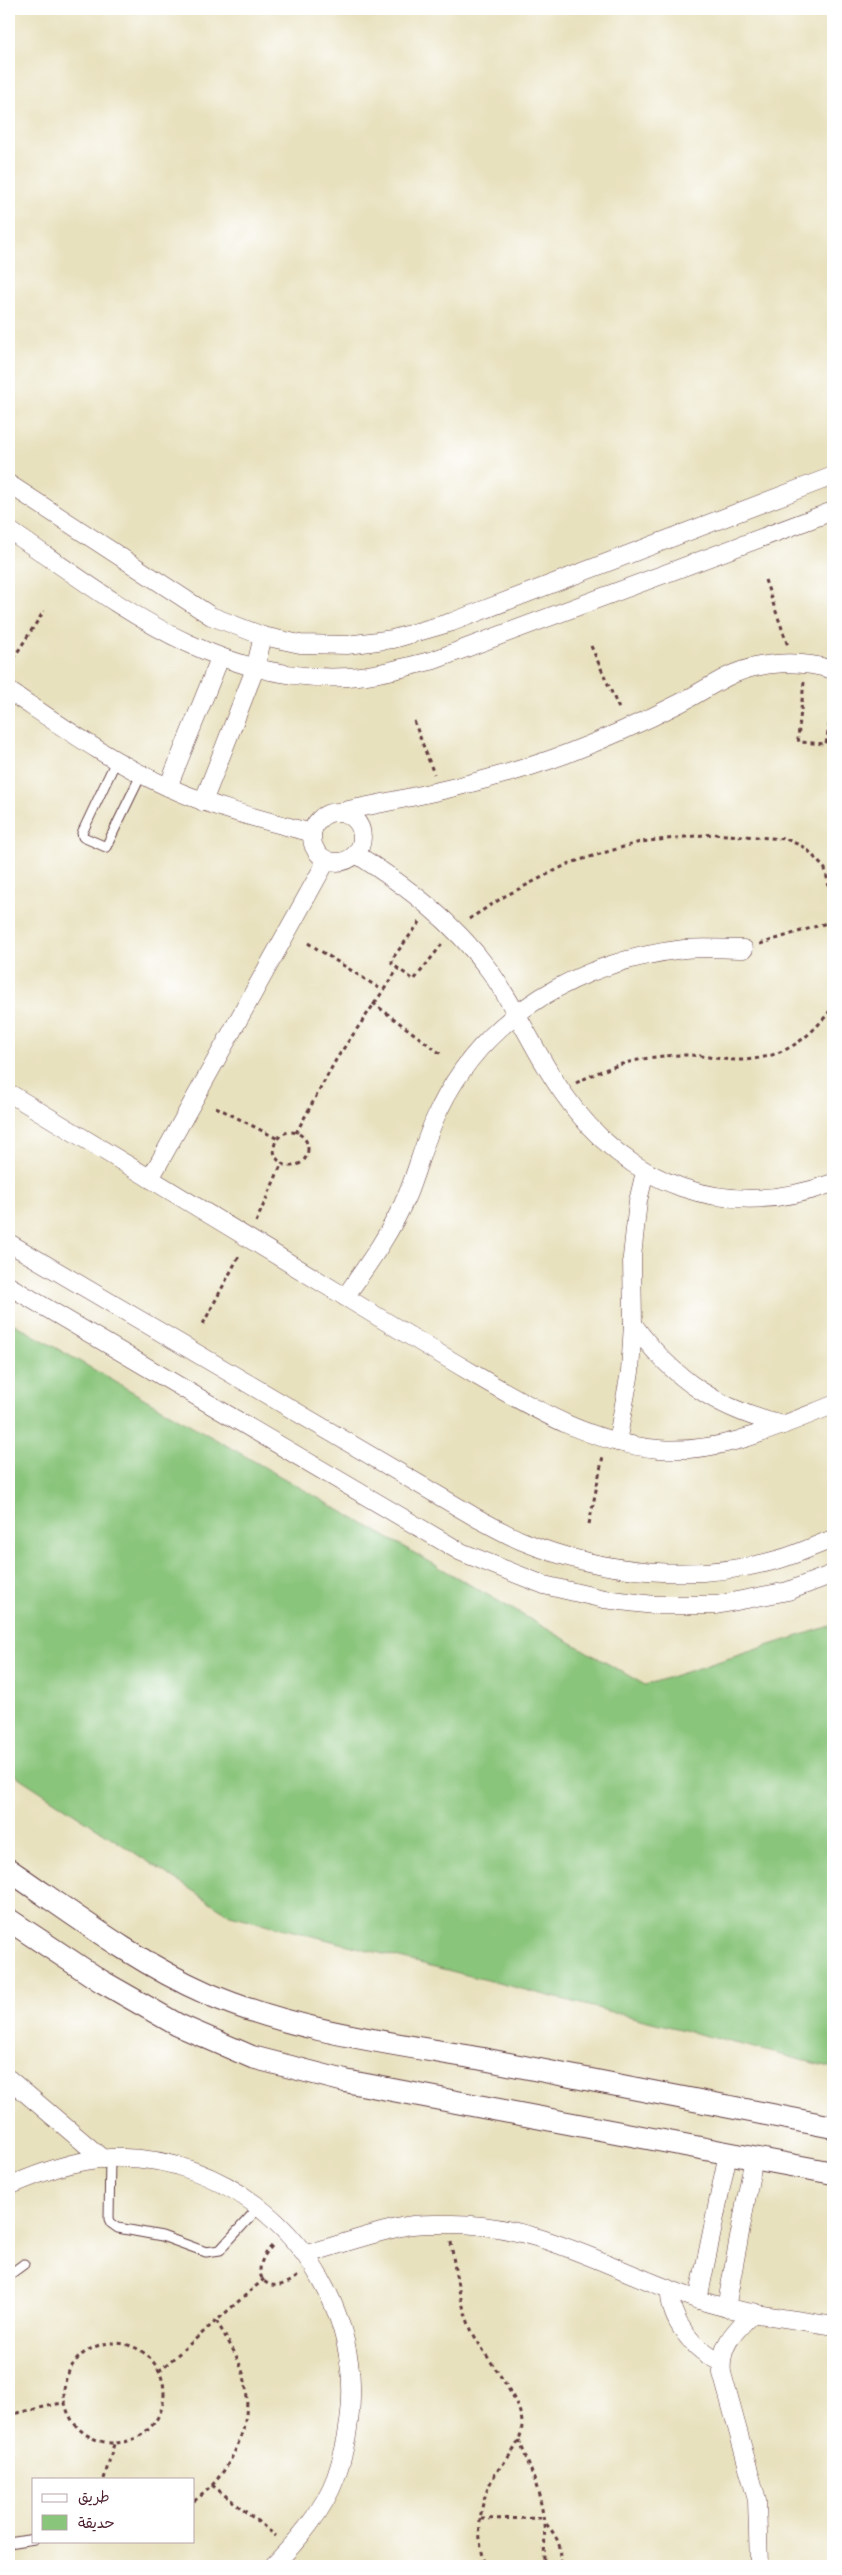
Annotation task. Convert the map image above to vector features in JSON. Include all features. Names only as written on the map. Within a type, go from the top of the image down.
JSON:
[{"type":"street","points":[[9,484],[211,616],[263,636],[300,644],[347,645],[393,638],[452,622],[833,476]]},
{"type":"street","points":[[9,530],[159,630],[220,658],[255,669],[300,676],[349,677],[398,670],[434,660],[833,511]]},
{"type":"street","points":[[203,802],[255,669],[263,636]]},
{"type":"street","points":[[168,787],[220,658]]},
{"type":"street","points":[[343,811],[357,822],[361,829],[361,845],[356,854],[343,862],[326,860],[315,849],[312,833],[320,819],[327,814],[440,792],[504,775],[566,754],[627,729],[734,674],[766,665],[800,663],[833,670]]},
{"type":"street","points":[[9,691],[116,761],[141,775],[203,802],[312,833]]},
{"type":"street","points":[[356,854],[395,879],[431,907],[454,929],[488,968],[517,1011],[561,1091],[581,1119],[600,1139],[622,1157],[645,1172],[690,1190],[739,1199],[787,1196],[833,1183]]},
{"type":"street","points":[[150,1179],[326,860]]},
{"type":"street","points":[[345,1297],[379,1249],[394,1222],[416,1173],[430,1129],[450,1088],[465,1065],[517,1011],[569,981],[626,960],[684,949],[744,948]]},
{"type":"street","points":[[9,1094],[345,1297],[535,1409],[574,1429],[612,1441],[659,1449],[702,1448],[744,1440],[833,1405]]},
{"type":"street","points":[[612,1441],[628,1387],[633,1324],[632,1257],[638,1201],[645,1172]]},
{"type":"street","points":[[9,1244],[475,1517],[538,1547],[571,1558],[622,1569],[675,1573],[728,1570],[780,1559],[833,1539]]},
{"type":"street","points":[[9,1286],[461,1552],[544,1585],[604,1599],[654,1605],[716,1606],[788,1591],[833,1574]]},
{"type":"street","points":[[633,1324],[654,1352],[687,1382],[732,1409],[783,1425]]},
{"type":"street","points":[[9,1870],[134,1954],[205,1993],[269,2017],[352,2036],[642,2089],[833,2127]]},
{"type":"street","points":[[9,1920],[101,1981],[169,2020],[252,2057],[346,2081],[582,2128],[833,2173]]},
{"type":"street","points":[[9,2079],[106,2159]]},
{"type":"street","points":[[698,2300],[728,2153]]},
{"type":"street","points":[[726,2308],[754,2158]]},
{"type":"street","points":[[9,2186],[57,2166],[106,2159],[155,2161],[199,2172],[240,2192],[286,2231],[310,2259],[335,2305],[350,2362],[350,2421],[335,2478],[307,2530],[273,2566]]},
{"type":"street","points":[[310,2259],[403,2226],[449,2224],[497,2228],[544,2238],[698,2300],[726,2308],[833,2326]]},
{"type":"street","points":[[670,2290],[673,2309],[687,2335],[702,2352],[721,2362]]},
{"type":"street","points":[[754,2312],[728,2339],[721,2362],[722,2373],[757,2500],[759,2566]]},
{"type":"lane","points":[[116,761],[82,833],[83,837],[104,847],[108,844],[141,775]]},
{"type":"lane","points":[[106,2159],[109,2219],[111,2224],[118,2228],[162,2236],[206,2252],[213,2252],[220,2250],[259,2207]]},
{"type":"lane","points":[[9,2275],[24,2264]]},
{"type":"lane","points":[[9,2543],[32,2539]]},
{"type":"path","points":[[765,580],[800,663],[799,742],[823,745],[827,743],[833,702]]},
{"type":"path","points":[[9,665],[44,611]]},
{"type":"path","points":[[591,646],[627,729]]},
{"type":"path","points":[[414,721],[440,792]]},
{"type":"path","points":[[431,907],[391,960],[392,964],[414,980],[454,929],[505,896],[570,863],[640,842],[713,834],[786,840],[806,848],[825,869],[833,904]]},
{"type":"path","points":[[744,948],[833,921]]},
{"type":"path","points":[[308,943],[382,990]]},
{"type":"path","points":[[296,1133],[337,1058],[398,969]]},
{"type":"path","points":[[373,1003],[441,1054]]},
{"type":"path","points":[[561,1091],[599,1071],[640,1058],[684,1054],[742,1060],[780,1053],[806,1038],[818,1027],[833,1006]]},
{"type":"path","points":[[216,1107],[278,1139]]},
{"type":"path","points":[[296,1133],[305,1140],[308,1151],[298,1164],[287,1165],[282,1163],[275,1153],[278,1139],[285,1134],[296,1133]]},
{"type":"path","points":[[203,1324],[249,1238],[282,1163]]},
{"type":"path","points":[[589,1524],[612,1441]]},
{"type":"path","points":[[449,2224],[458,2289],[467,2317],[481,2350],[514,2400],[522,2422],[519,2440],[511,2457],[498,2470],[484,2498],[479,2530],[487,2566]]},
{"type":"path","points":[[286,2231],[261,2260],[260,2272],[264,2279],[272,2285],[284,2286],[310,2259]]},
{"type":"path","points":[[159,2371],[264,2279]]},
{"type":"path","points":[[195,2500],[212,2485],[229,2465],[242,2434],[246,2400],[241,2366],[216,2320]]},
{"type":"path","points":[[103,2345],[127,2345],[138,2349],[148,2356],[159,2371],[164,2388],[164,2400],[155,2422],[137,2438],[114,2444],[96,2440],[73,2422],[66,2402],[65,2387],[74,2364],[87,2352],[103,2345]]},
{"type":"path","points":[[9,2415],[66,2402]]},
{"type":"path","points":[[519,2440],[536,2483],[544,2518],[546,2538],[543,2566]]},
{"type":"path","points":[[104,2478],[114,2444]]},
{"type":"path","points":[[212,2485],[291,2548]]},
{"type":"path","points":[[481,2519],[544,2518]]},
{"type":"path","points":[[545,2524],[554,2532],[560,2544],[560,2566]]},
{"type":"green space","points":[[9,1321],[645,1685],[833,1625],[833,2068],[230,1915],[9,1771]]}]
